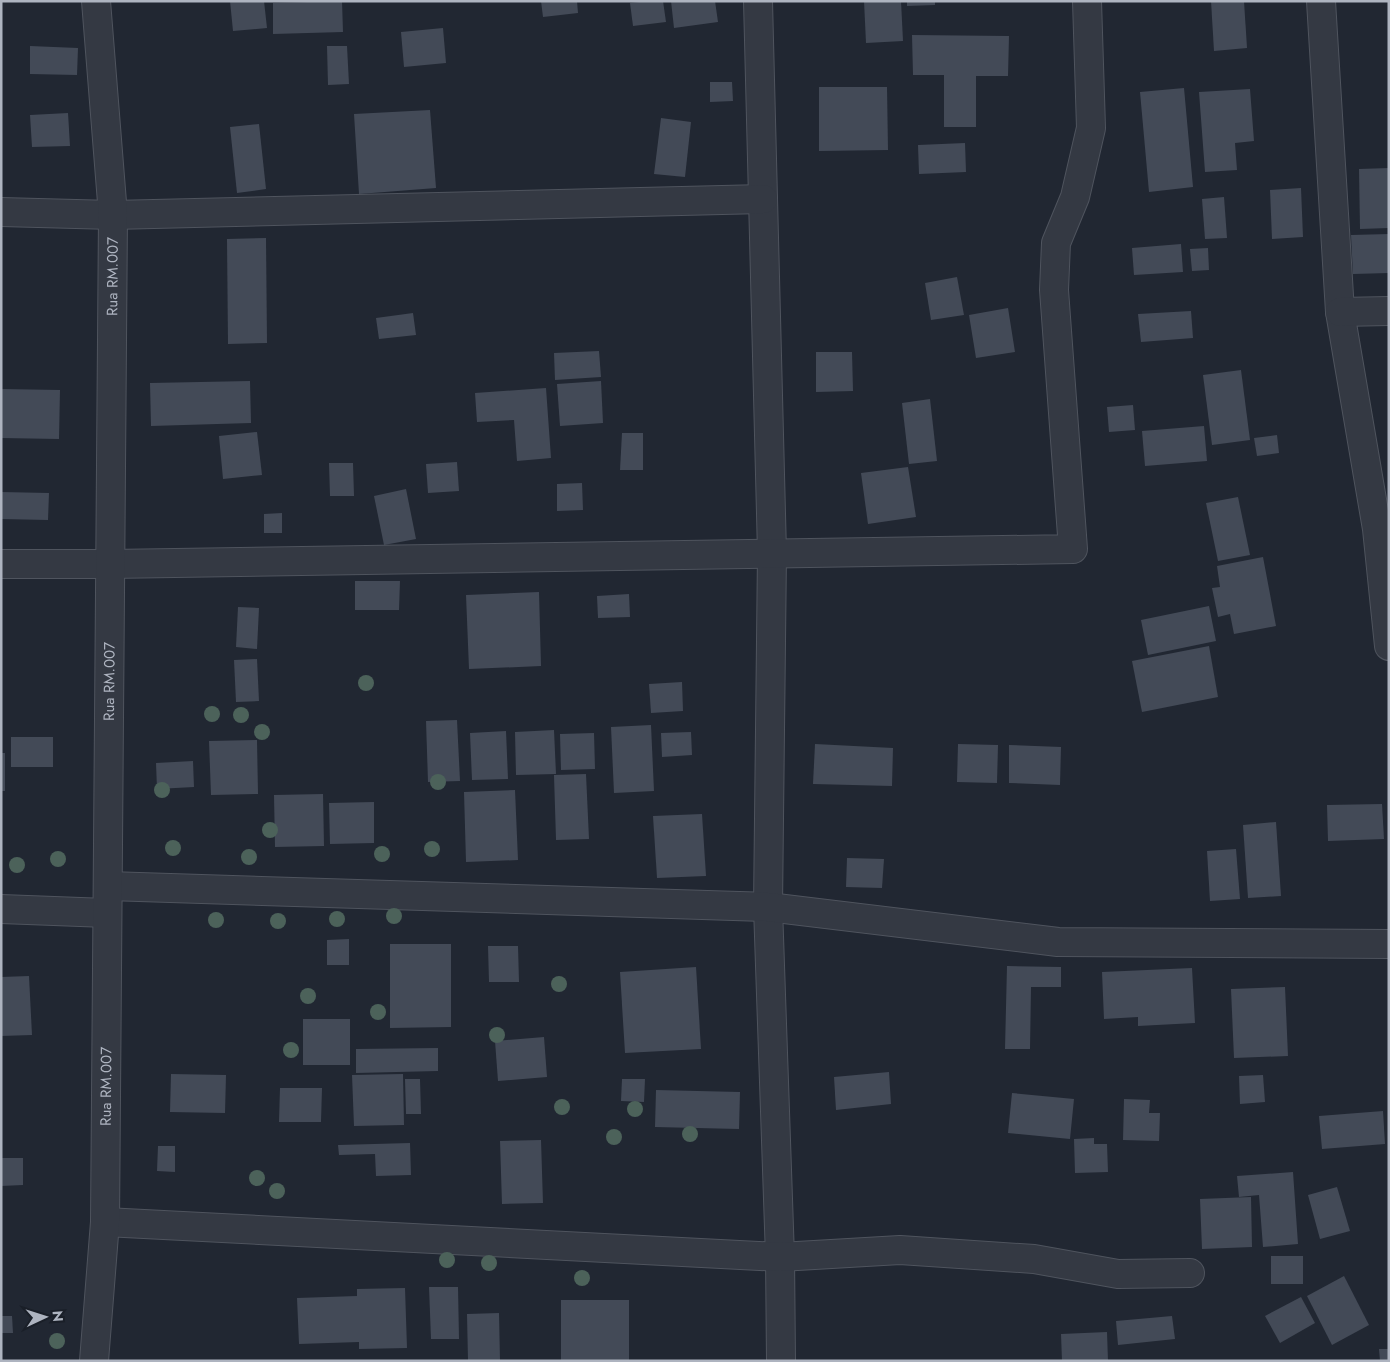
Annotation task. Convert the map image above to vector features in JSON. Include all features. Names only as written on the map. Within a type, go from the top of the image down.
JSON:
[{"type":"street","name":"Rua RM.007","points":[[94,1361],[105,1222],[113,215],[96,1]]},
{"type":"street","points":[[758,1],[772,553],[768,907],[780,1256],[781,1361]]},
{"type":"street","points":[[1,564],[110,564],[1073,549],[1054,290],[1056,243],[1076,197],[1091,128],[1087,1]]},
{"type":"street","points":[[1321,1],[1340,312],[1377,529],[1389,646]]},
{"type":"street","points":[[1,212],[113,215],[763,199]]},
{"type":"street","points":[[1340,312],[1389,311]]},
{"type":"street","points":[[1,909],[108,899],[768,907],[1058,942],[1389,944]]},
{"type":"street","points":[[105,1222],[780,1256],[900,1250],[1034,1259],[1118,1274],[1190,1273]]},
{"type":"building","points":[[230,1],[264,1],[267,28],[233,31]]},
{"type":"building","points":[[342,1],[343,32],[273,34],[273,3]]},
{"type":"building","points":[[541,1],[577,1],[578,13],[543,17]]},
{"type":"building","points":[[663,1],[666,22],[633,26],[630,3]]},
{"type":"building","points":[[671,1],[715,1],[718,22],[674,28]]},
{"type":"building","points":[[864,1],[901,1],[903,41],[866,43]]},
{"type":"building","points":[[907,1],[935,1],[935,5],[907,6]]},
{"type":"building","points":[[1211,1],[1244,1],[1247,48],[1214,51]]},
{"type":"building","points":[[443,28],[446,63],[404,67],[401,32]]},
{"type":"building","points":[[912,35],[1009,36],[1008,76],[976,76],[976,127],[944,127],[944,75],[913,75]]},
{"type":"building","points":[[30,46],[78,48],[77,75],[30,74]]},
{"type":"building","points":[[327,46],[347,46],[349,84],[328,85]]},
{"type":"building","points":[[710,82],[732,82],[733,101],[710,102]]},
{"type":"building","points":[[819,87],[887,87],[888,150],[819,151]]},
{"type":"building","points":[[1184,88],[1193,187],[1149,192],[1140,92]]},
{"type":"building","points":[[1250,89],[1254,141],[1235,143],[1237,170],[1205,172],[1199,92]]},
{"type":"building","points":[[430,110],[436,188],[359,194],[354,114]]},
{"type":"building","points":[[68,113],[70,146],[32,147],[30,115]]},
{"type":"building","points":[[661,118],[691,122],[685,177],[654,174]]},
{"type":"building","points":[[259,124],[266,189],[237,193],[230,127]]},
{"type":"building","points":[[965,143],[966,172],[919,174],[918,145]]},
{"type":"building","points":[[1389,168],[1389,228],[1360,229],[1359,169]]},
{"type":"building","points":[[1301,188],[1303,237],[1272,239],[1270,190]]},
{"type":"building","points":[[1224,197],[1227,238],[1205,239],[1202,199]]},
{"type":"building","points":[[1389,234],[1389,273],[1353,274],[1351,235]]},
{"type":"building","points":[[266,238],[267,343],[228,344],[227,239]]},
{"type":"building","points":[[1181,244],[1183,272],[1134,275],[1132,248]]},
{"type":"building","points":[[1208,248],[1209,270],[1192,271],[1190,249]]},
{"type":"building","points":[[957,277],[964,315],[931,320],[925,283]]},
{"type":"building","points":[[1008,308],[1015,352],[976,358],[969,315]]},
{"type":"building","points":[[1191,311],[1193,338],[1141,342],[1138,314]]},
{"type":"building","points":[[413,313],[416,335],[379,339],[376,318]]},
{"type":"building","points":[[599,351],[601,377],[555,380],[554,353]]},
{"type":"building","points":[[816,352],[852,352],[853,391],[816,392]]},
{"type":"building","points":[[1241,370],[1250,440],[1212,445],[1203,375]]},
{"type":"building","points":[[250,381],[251,423],[151,426],[150,383]]},
{"type":"building","points":[[601,381],[603,423],[560,426],[557,384]]},
{"type":"building","points":[[546,388],[551,458],[517,461],[514,420],[477,422],[475,393]]},
{"type":"building","points":[[1,389],[60,390],[59,439],[1,438]]},
{"type":"building","points":[[930,399],[937,461],[909,464],[902,403]]},
{"type":"building","points":[[1133,405],[1135,430],[1109,432],[1107,407]]},
{"type":"building","points":[[1204,426],[1207,461],[1145,466],[1142,431]]},
{"type":"building","points":[[257,432],[262,475],[223,479],[219,436]]},
{"type":"building","points":[[622,433],[643,433],[643,470],[620,470]]},
{"type":"building","points":[[1277,435],[1279,453],[1257,456],[1254,438]]},
{"type":"building","points":[[457,462],[459,491],[428,493],[426,464]]},
{"type":"building","points":[[329,463],[353,463],[354,496],[330,496]]},
{"type":"building","points":[[908,467],[916,517],[868,524],[861,473]]},
{"type":"building","points":[[582,483],[583,510],[557,511],[557,484]]},
{"type":"building","points":[[406,489],[416,539],[384,545],[374,496]]},
{"type":"building","points":[[1,492],[49,493],[48,520],[1,519]]},
{"type":"building","points":[[1238,497],[1250,555],[1218,561],[1206,503]]},
{"type":"building","points":[[282,513],[282,533],[264,533],[264,514]]},
{"type":"building","points":[[1263,557],[1276,626],[1234,634],[1230,614],[1218,617],[1212,588],[1220,587],[1217,566]]},
{"type":"building","points":[[355,581],[400,581],[399,610],[355,610]]},
{"type":"building","points":[[539,592],[541,666],[469,669],[466,595]]},
{"type":"building","points":[[629,594],[630,617],[598,618],[597,596]]},
{"type":"building","points":[[1209,606],[1216,641],[1148,655],[1141,620]]},
{"type":"building","points":[[238,607],[259,608],[257,649],[236,647]]},
{"type":"building","points":[[1209,646],[1218,697],[1142,712],[1132,661]]},
{"type":"building","points":[[257,659],[259,701],[236,702],[234,660]]},
{"type":"building","points":[[682,682],[683,711],[651,713],[649,684]]},
{"type":"building","points":[[457,720],[460,781],[428,782],[426,721]]},
{"type":"building","points":[[651,725],[654,791],[614,793],[611,727]]},
{"type":"building","points":[[554,730],[556,774],[516,775],[515,732]]},
{"type":"building","points":[[506,731],[508,779],[472,780],[470,733]]},
{"type":"building","points":[[691,732],[692,755],[662,757],[661,733]]},
{"type":"building","points":[[594,733],[595,769],[561,770],[560,734]]},
{"type":"building","points":[[11,737],[53,737],[53,767],[11,767]]},
{"type":"building","points":[[257,740],[258,794],[211,795],[209,741]]},
{"type":"building","points":[[815,744],[893,748],[892,786],[813,784]]},
{"type":"building","points":[[958,744],[998,745],[997,783],[957,782]]},
{"type":"building","points":[[1009,745],[1061,747],[1060,785],[1009,783]]},
{"type":"building","points":[[1,753],[5,753],[5,791],[1,791]]},
{"type":"building","points":[[193,761],[194,787],[157,789],[156,763]]},
{"type":"building","points":[[586,774],[589,839],[556,840],[554,775]]},
{"type":"building","points":[[515,790],[518,860],[466,862],[464,792]]},
{"type":"building","points":[[323,794],[324,846],[275,847],[274,795]]},
{"type":"building","points":[[374,802],[374,843],[330,844],[329,803]]},
{"type":"building","points":[[1382,804],[1384,839],[1328,841],[1327,805]]},
{"type":"building","points":[[702,814],[706,876],[657,878],[653,816]]},
{"type":"building","points":[[1276,822],[1281,896],[1248,898],[1243,825]]},
{"type":"building","points":[[1236,849],[1240,899],[1210,901],[1207,851]]},
{"type":"building","points":[[847,858],[884,859],[882,888],[846,887]]},
{"type":"building","points":[[349,939],[349,965],[327,965],[327,940]]},
{"type":"building","points":[[390,944],[451,944],[451,1027],[390,1028]]},
{"type":"building","points":[[488,946],[518,946],[519,982],[489,982]]},
{"type":"building","points":[[1007,966],[1061,967],[1061,987],[1031,987],[1030,1049],[1005,1049]]},
{"type":"building","points":[[696,967],[701,1049],[625,1053],[620,972]]},
{"type":"building","points":[[1192,968],[1195,1023],[1138,1026],[1138,1017],[1104,1019],[1102,972]]},
{"type":"building","points":[[29,976],[32,1035],[1,1036],[1,977]]},
{"type":"building","points":[[1285,987],[1288,1056],[1234,1058],[1231,989]]},
{"type":"building","points":[[303,1019],[350,1019],[350,1065],[303,1065]]},
{"type":"building","points":[[544,1037],[547,1077],[498,1081],[495,1041]]},
{"type":"building","points":[[438,1048],[438,1071],[356,1073],[356,1049]]},
{"type":"building","points":[[889,1072],[891,1104],[836,1110],[834,1077]]},
{"type":"building","points":[[171,1074],[226,1075],[225,1113],[170,1112]]},
{"type":"building","points":[[403,1074],[404,1125],[354,1126],[352,1075]]},
{"type":"building","points":[[1263,1075],[1265,1102],[1240,1104],[1239,1076]]},
{"type":"building","points":[[405,1079],[420,1079],[421,1114],[406,1114]]},
{"type":"building","points":[[622,1079],[645,1079],[644,1102],[621,1101]]},
{"type":"building","points":[[280,1088],[322,1088],[321,1122],[279,1122]]},
{"type":"building","points":[[656,1090],[740,1092],[739,1129],[655,1127]]},
{"type":"building","points":[[1012,1093],[1074,1099],[1070,1139],[1008,1133]]},
{"type":"building","points":[[1124,1099],[1150,1100],[1149,1113],[1160,1113],[1159,1141],[1123,1140]]},
{"type":"building","points":[[1383,1111],[1385,1144],[1322,1149],[1319,1116]]},
{"type":"building","points":[[1094,1138],[1094,1144],[1107,1144],[1108,1172],[1075,1173],[1074,1139]]},
{"type":"building","points":[[541,1140],[543,1203],[502,1204],[500,1141]]},
{"type":"building","points":[[410,1143],[411,1175],[376,1176],[375,1154],[339,1155],[338,1145]]},
{"type":"building","points":[[158,1146],[175,1146],[175,1172],[157,1171]]},
{"type":"building","points":[[1,1158],[23,1158],[23,1185],[1,1186]]},
{"type":"building","points":[[1293,1172],[1298,1244],[1263,1247],[1259,1195],[1239,1197],[1237,1176]]},
{"type":"building","points":[[1337,1187],[1350,1231],[1320,1239],[1308,1195]]},
{"type":"building","points":[[1251,1197],[1252,1247],[1202,1249],[1200,1199]]},
{"type":"building","points":[[1271,1256],[1303,1256],[1303,1284],[1271,1284]]},
{"type":"building","points":[[1344,1276],[1369,1325],[1332,1345],[1307,1296]]},
{"type":"building","points":[[429,1287],[458,1287],[459,1339],[431,1339]]},
{"type":"building","points":[[405,1288],[407,1348],[359,1349],[359,1342],[299,1344],[297,1298],[357,1296],[357,1289]]},
{"type":"building","points":[[1301,1297],[1315,1323],[1280,1343],[1265,1316]]},
{"type":"building","points":[[561,1300],[629,1300],[629,1361],[561,1361]]},
{"type":"building","points":[[499,1313],[500,1361],[468,1361],[467,1314]]},
{"type":"building","points":[[1,1316],[12,1316],[13,1333],[1,1333]]},
{"type":"building","points":[[1172,1316],[1175,1339],[1118,1345],[1116,1321]]},
{"type":"building","points":[[1107,1332],[1108,1361],[1062,1361],[1061,1334]]},
{"type":"building","points":[[1379,1349],[1389,1349],[1389,1361],[1380,1361]]}]
